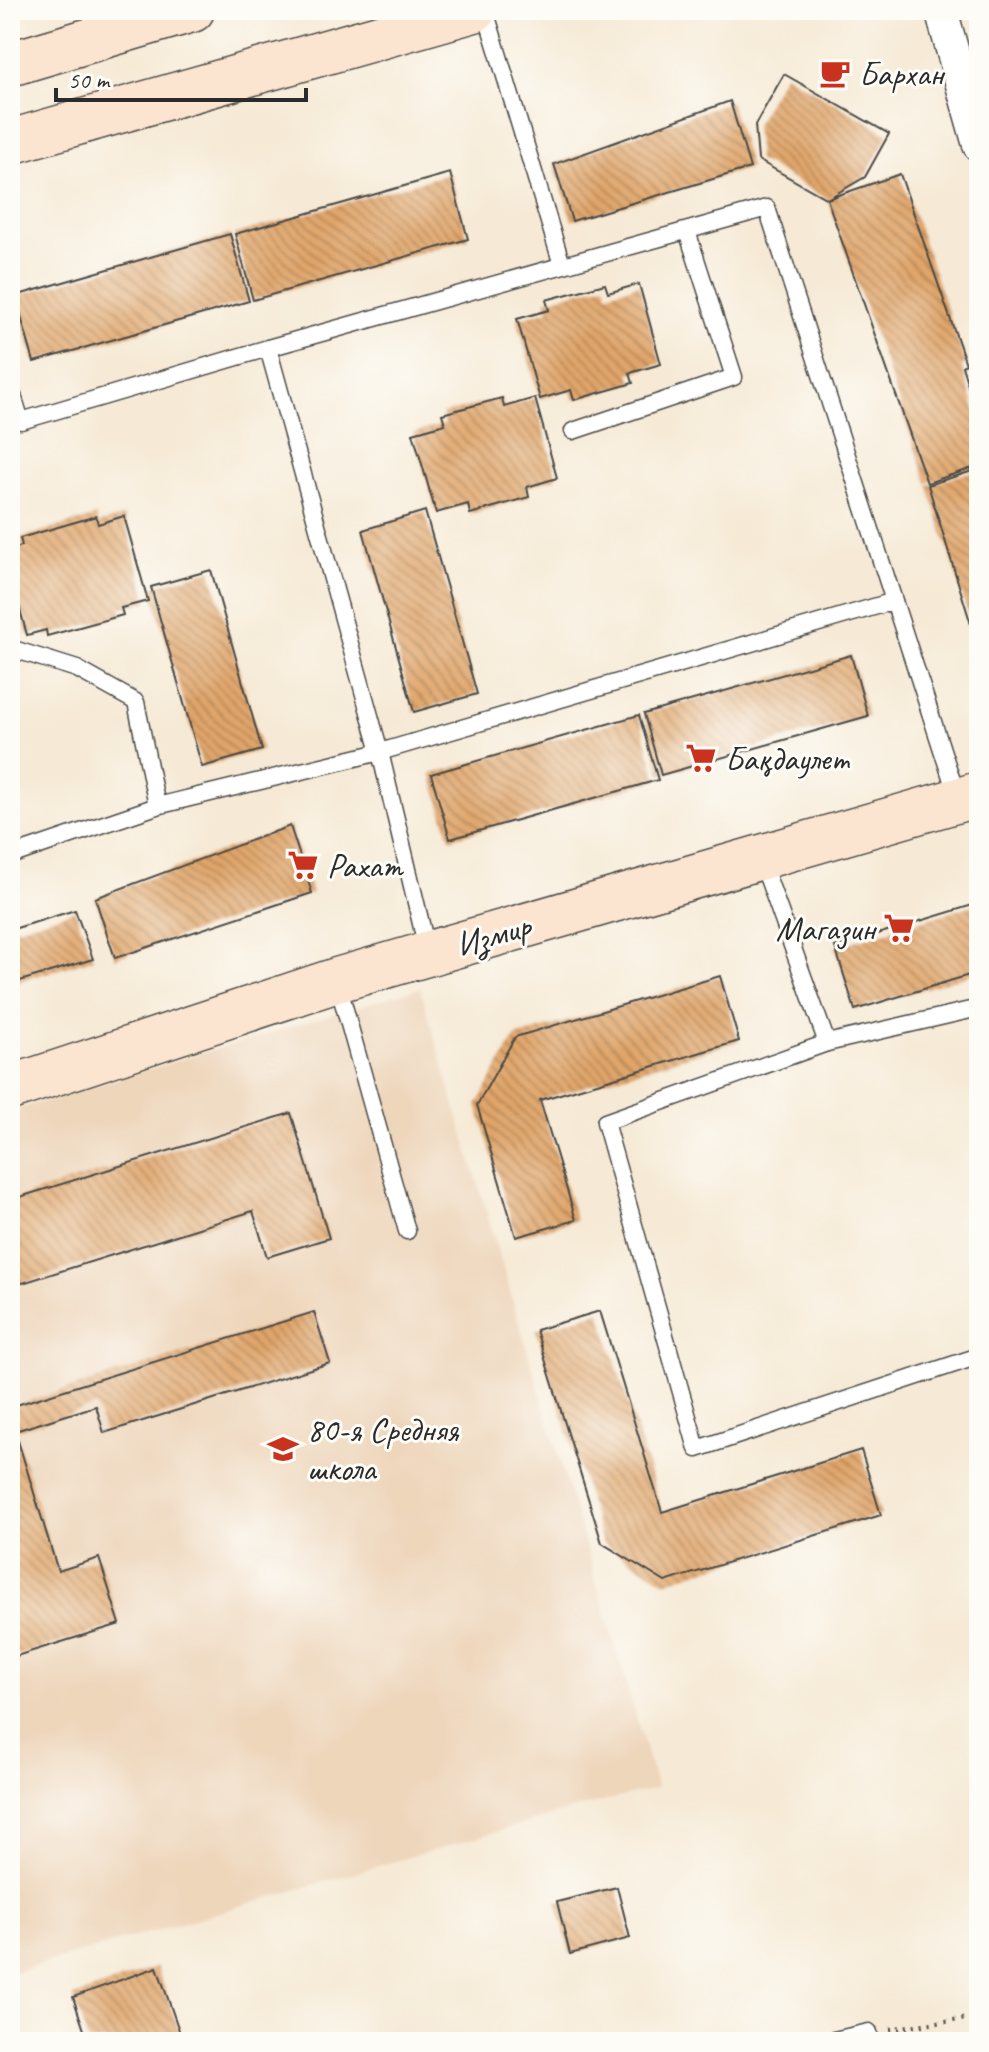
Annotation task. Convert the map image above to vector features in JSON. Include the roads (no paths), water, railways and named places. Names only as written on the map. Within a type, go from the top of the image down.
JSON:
[{"type":"street","points":[[10,64],[192,10]]},
{"type":"street","points":[[10,142],[474,10]]},
{"type":"street","points":[[941,10],[979,145]]},
{"type":"street","name":"Измир","points":[[10,1088],[337,980],[968,797]]},
{"type":"lane","points":[[485,10],[562,265]]},
{"type":"lane","points":[[10,386],[21,421],[767,208],[894,601],[968,797]]},
{"type":"lane","points":[[573,431],[734,377],[687,231]]},
{"type":"lane","points":[[268,348],[380,752],[428,954]]},
{"type":"lane","points":[[10,856],[157,806],[380,752],[894,601]]},
{"type":"lane","points":[[10,648],[77,669],[136,702],[157,806]]},
{"type":"lane","points":[[761,858],[827,1043]]},
{"type":"lane","points":[[337,980],[407,1231]]},
{"type":"lane","points":[[979,1008],[827,1043],[605,1122],[697,1449],[979,1356]]},
{"type":"lane","points":[[825,2042],[869,2032]]},
{"type":"place","name":"Бархан","points":[[835,73]]},
{"type":"place","name":"Бақдаулет","points":[[701,758]]},
{"type":"place","name":"Рахат","points":[[303,865]]},
{"type":"place","name":"Магазин","points":[[899,928]]},
{"type":"place","name":"80-я Средняя школа","points":[[283,1449]]}]
